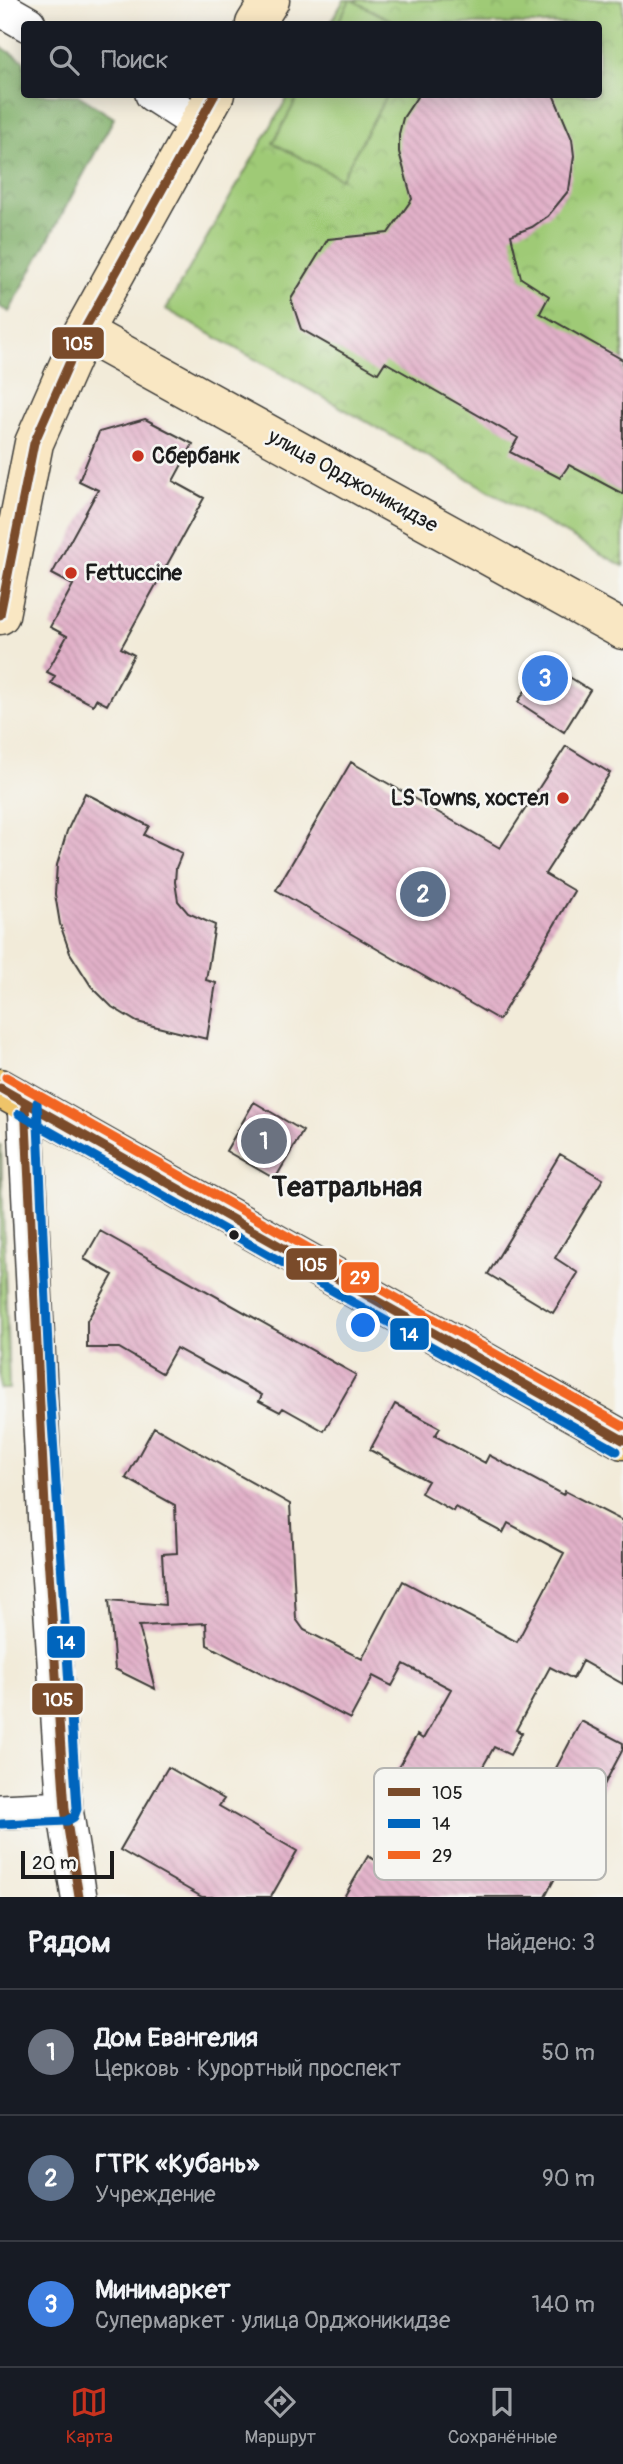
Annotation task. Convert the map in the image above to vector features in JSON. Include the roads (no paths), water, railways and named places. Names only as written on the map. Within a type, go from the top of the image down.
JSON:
[{"type":"main road","points":[[257,21],[270,0]]},
{"type":"main road","points":[[0,615],[34,443],[83,332],[206,108]]},
{"type":"main road","name":"улица Орджоникидзе","points":[[83,332],[623,629]]},
{"type":"main road","points":[[13,1095],[623,1440]]},
{"type":"street","points":[[0,8],[24,21]]},
{"type":"street","points":[[168,98],[206,108]]},
{"type":"street","points":[[13,1095],[38,1392],[65,1809],[79,1897]]},
{"type":"street","points":[[0,1812],[65,1809]]},
{"type":"place","name":"Сбербанк","points":[[138,456]]},
{"type":"place","name":"Fettuccine","points":[[71,573]]},
{"type":"place","name":"Минимаркет","points":[[545,678]]},
{"type":"place","name":"LS Towns, хостел","points":[[563,798]]},
{"type":"place","name":"ГТРК «Кубань»","points":[[423,894]]},
{"type":"place","name":"Дом Евангелия","points":[[264,1141]]},
{"type":"district","name":"Театральная","points":[[347,1187]]}]
